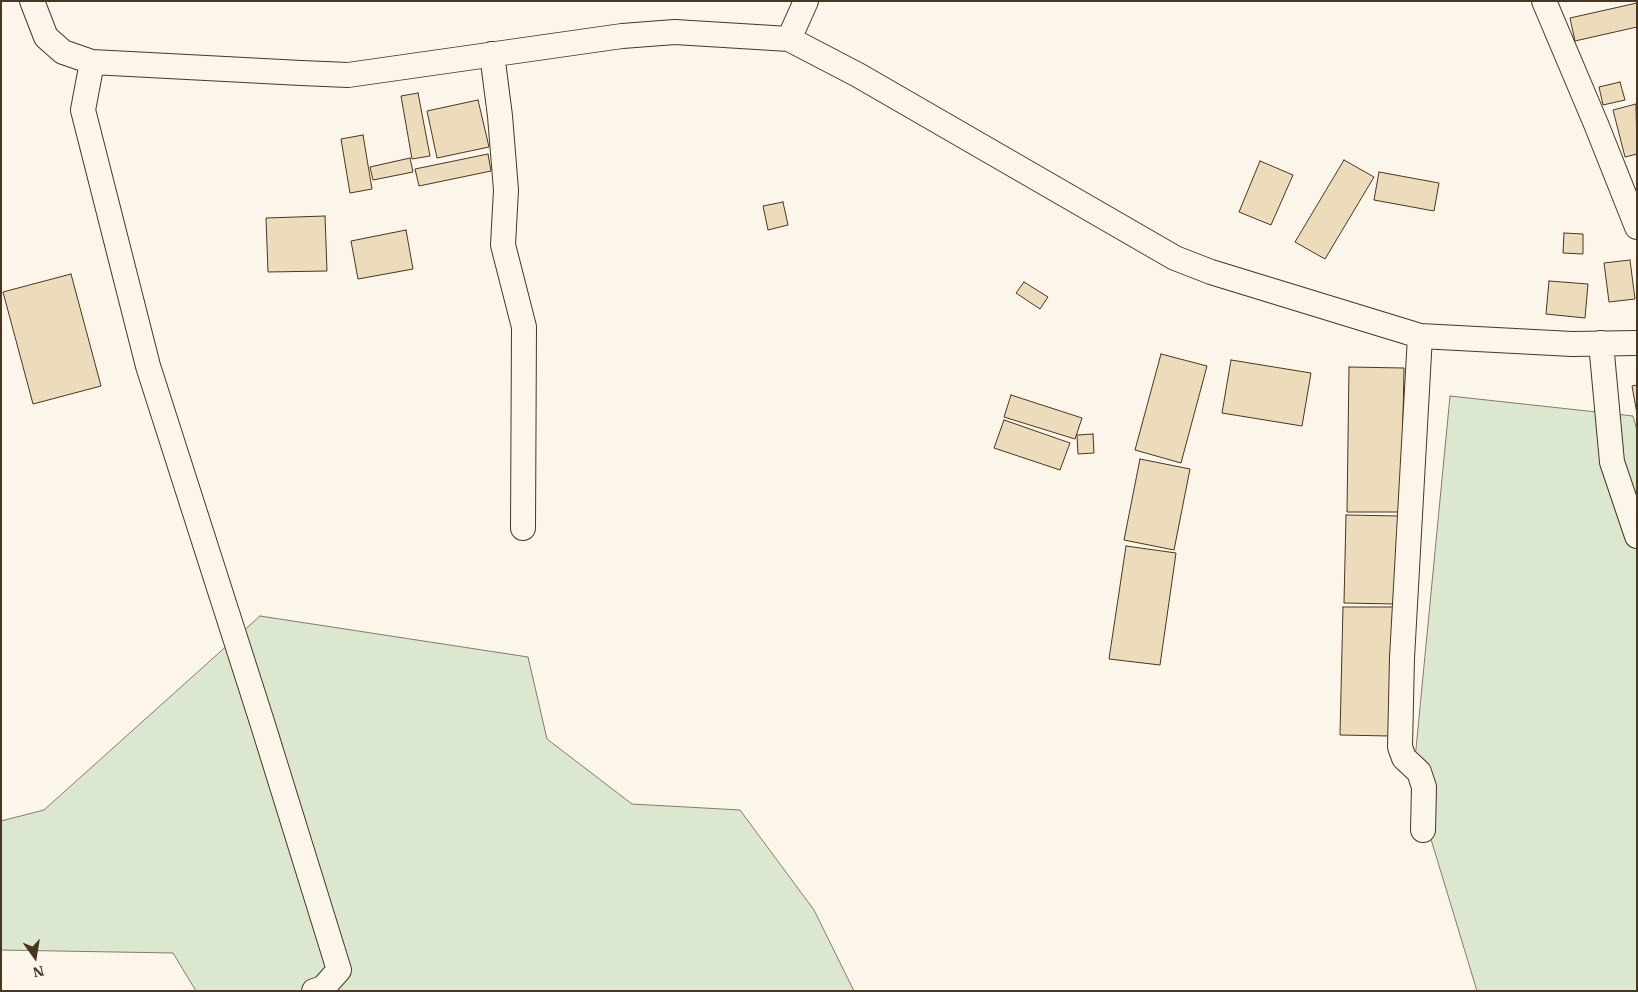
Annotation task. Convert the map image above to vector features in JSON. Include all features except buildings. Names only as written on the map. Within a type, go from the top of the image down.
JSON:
[{"type":"street","points":[[32,1],[46,37],[63,52],[92,62],[348,75],[622,36],[675,32],[789,39],[858,75],[1175,258],[1211,272],[1420,336],[1572,344],[1637,342]]},
{"type":"street","points":[[789,39],[806,1]]},
{"type":"street","points":[[1544,1],[1637,227]]},
{"type":"street","points":[[492,54],[500,116],[506,190],[503,245],[524,327],[523,528]]},
{"type":"street","points":[[92,62],[83,110],[148,366],[339,970],[323,988],[314,991]]},
{"type":"street","points":[[1420,336],[1402,658],[1400,746],[1404,758],[1419,772],[1424,787],[1423,830]]},
{"type":"street","points":[[1601,344],[1612,462],[1637,536]]},
{"type":"green space","points":[[1450,396],[1633,416],[1637,430],[1637,991],[1477,991],[1413,780]]},
{"type":"green space","points":[[260,616],[528,657],[547,739],[632,804],[740,810],[814,910],[854,991],[196,991],[173,953],[1,950],[1,821],[44,810]]}]
